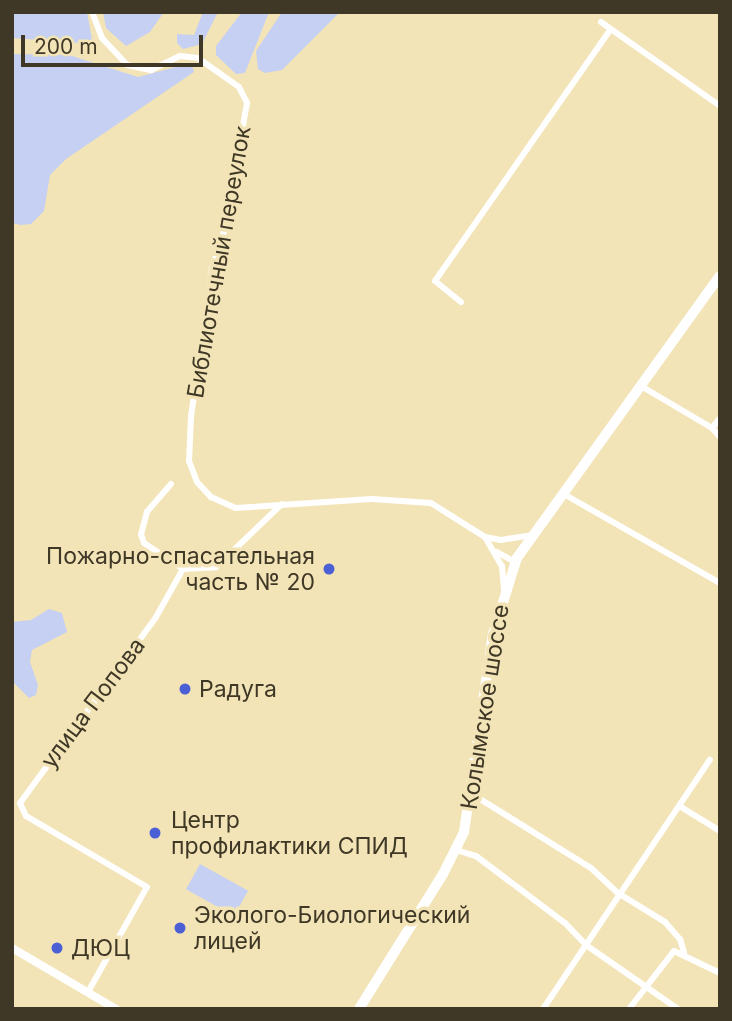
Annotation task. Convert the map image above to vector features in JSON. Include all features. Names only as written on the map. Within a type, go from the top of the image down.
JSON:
[{"type":"highway","name":"Колымское шоссе","points":[[359,1009],[456,850],[472,794],[490,650],[504,591],[516,560],[720,276]]},
{"type":"street","name":"Библиотечный переулок","points":[[92,12],[103,38],[127,65],[151,70],[190,56],[239,87],[247,103],[206,310],[191,416],[190,470],[211,497],[225,505],[251,508],[284,503],[422,500],[446,509],[485,537],[494,548],[502,566],[504,591]]},
{"type":"street","points":[[601,22],[720,106]]},
{"type":"street","points":[[461,302],[435,281],[611,29]]},
{"type":"street","points":[[641,386],[712,428],[720,437]]},
{"type":"street","points":[[712,428],[720,418]]},
{"type":"street","points":[[171,484],[147,512],[141,534],[144,542],[183,569],[216,567],[284,503]]},
{"type":"street","points":[[562,493],[720,583]]},
{"type":"street","name":"Библиотечный переулок","points":[[485,537],[501,540],[532,535]]},
{"type":"street","points":[[501,540],[511,543],[516,560]]},
{"type":"street","points":[[494,548],[516,560]]},
{"type":"street","name":"улица Попова","points":[[88,992],[147,887],[26,816],[20,803],[156,617],[183,569]]},
{"type":"street","points":[[543,1009],[618,893],[681,807],[710,760]]},
{"type":"street","points":[[472,794],[591,868],[618,893],[665,922],[680,939],[684,952]]},
{"type":"street","points":[[681,807],[720,831]]},
{"type":"street","points":[[456,850],[476,856],[565,923],[586,945],[678,1009]]},
{"type":"street","points":[[12,948],[116,1009]]},
{"type":"street","points":[[629,1009],[674,951],[684,952],[720,973]]},
{"type":"shaded area","points":[[12,12],[87,12],[92,39],[83,43],[12,38]]},
{"type":"shaded area","points":[[103,12],[164,12],[150,32],[126,46],[106,28]]},
{"type":"shaded area","points":[[203,12],[218,12],[202,44],[183,49],[177,43],[177,34],[194,35]]},
{"type":"shaded area","points":[[242,12],[269,12],[245,73],[236,74],[216,55],[216,46]]},
{"type":"shaded area","points":[[282,12],[340,12],[282,70],[265,73],[258,69],[256,51]]},
{"type":"shaded area","points":[[12,54],[69,55],[138,77],[191,63],[194,72],[66,159],[50,175],[44,211],[31,224],[21,225],[12,223]]},
{"type":"shaded area","points":[[49,609],[62,613],[67,632],[32,650],[30,662],[38,685],[36,695],[29,698],[12,681],[12,622],[31,620]]},
{"type":"shaded area","points":[[200,864],[248,891],[234,916],[186,889]]},
{"type":"place","name":"Пожарно-спасательная часть № 20","points":[[329,569]]},
{"type":"place","name":"Радуга","points":[[185,689]]},
{"type":"place","name":"Центр профилактики СПИД","points":[[155,833]]},
{"type":"place","name":"Эколого-Биологический лицей","points":[[180,928]]},
{"type":"place","name":"ДЮЦ","points":[[57,948]]}]
